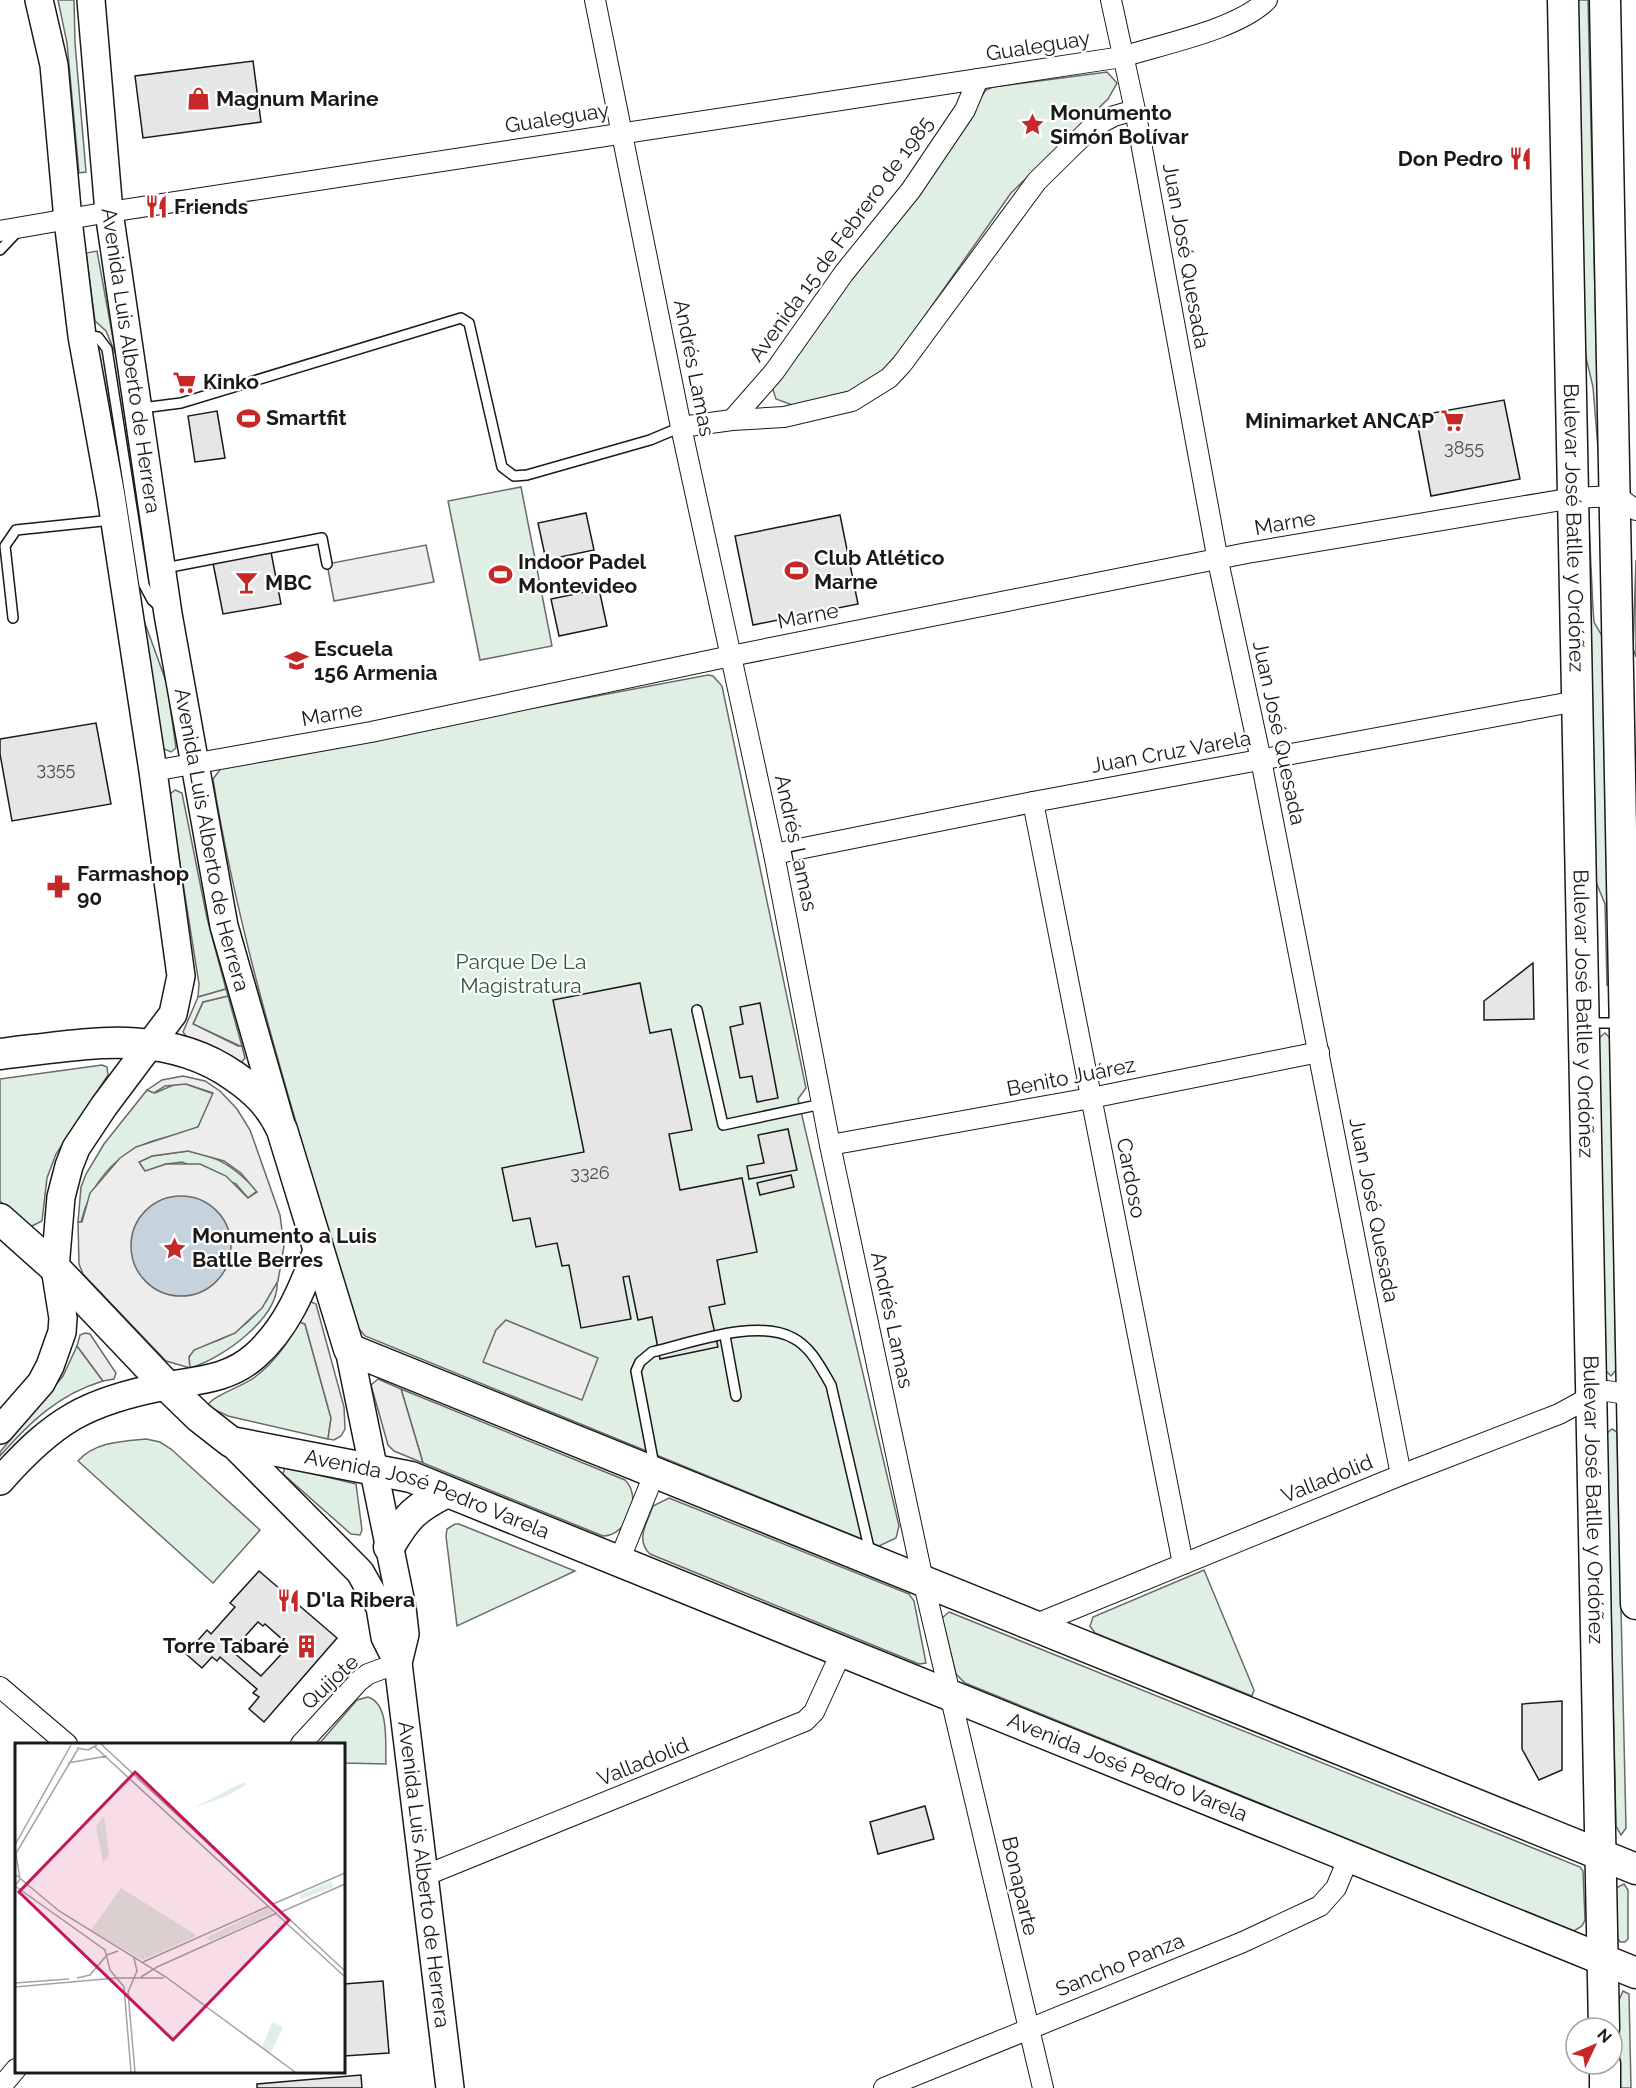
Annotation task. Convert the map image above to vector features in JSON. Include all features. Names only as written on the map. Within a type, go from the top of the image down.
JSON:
[{"type":"main road","name":"Avenida Luis Alberto de Herrera","points":[[0,1430],[41,1383],[58,1347],[63,1318],[55,1268],[61,1197],[76,1148],[104,1106],[173,1014],[181,976],[115,519],[82,336],[68,220],[54,65],[39,0]]},
{"type":"main road","name":"Avenida Luis Alberto de Herrera","points":[[91,0],[109,212],[136,409],[193,764],[224,926],[317,1251],[349,1349],[405,1634],[398,1663]]},
{"type":"main road","name":"Bulevar José Batlle y Ordóñez","points":[[1563,0],[1582,1023],[1592,1396],[1596,1742],[1601,1853],[1604,2016]]},
{"type":"main road","name":"Bulevar José Batlle y Ordóñez","points":[[1605,0],[1626,503],[1615,626],[1627,709],[1636,1604]]},
{"type":"main road","points":[[0,1054],[115,1041],[187,1051],[225,1070],[265,1100],[282,1130]]},
{"type":"main road","name":"Avenida Luis Alberto de Herrera","points":[[0,1220],[55,1268],[167,1386],[199,1417],[231,1442],[360,1572],[380,1607],[385,1637],[398,1663],[450,2088]]},
{"type":"main road","points":[[0,1481],[36,1442],[74,1414],[114,1398],[167,1386],[211,1380],[254,1357],[285,1320],[317,1251]]},
{"type":"main road","points":[[349,1349],[1636,1869]]},
{"type":"main road","name":"Avenida José Pedro Varela","points":[[231,1442],[411,1477],[1636,1973]]},
{"type":"main road","points":[[389,1547],[420,1505],[447,1492]]},
{"type":"street","name":"Andrés Lamas","points":[[595,0],[681,427],[774,854],[830,1145],[950,1696]]},
{"type":"street","name":"Juan José Quesada","points":[[1111,0],[1135,110],[1218,561],[1261,760],[1401,1475]]},
{"type":"street","points":[[1122,57],[1187,39],[1244,16],[1267,0]]},
{"type":"street","name":"Gualeguay","points":[[0,231],[622,132],[1122,57]]},
{"type":"street","name":"Avenida 15 de Febrero de 1985","points":[[732,420],[774,372],[844,273],[910,190],[965,110],[978,79]]},
{"type":"street","points":[[681,427],[732,420],[784,417],[852,401],[889,378],[902,364],[1037,181],[1091,128],[1114,116],[1135,110]]},
{"type":"street","name":"Marne","points":[[153,771],[371,732],[731,656],[1247,554],[1573,498],[1626,503]]},
{"type":"street","name":"Juan Cruz Varela","points":[[774,854],[1033,802],[1577,701]]},
{"type":"street","name":"Cardoso","points":[[1033,802],[1183,1564]]},
{"type":"street","name":"Benito Juárez","points":[[830,1145],[1091,1098],[1319,1052]]},
{"type":"street","name":"Valladolid","points":[[1034,1625],[1401,1475],[1559,1414],[1592,1396],[1607,1391],[1620,1392],[1635,1405]]},
{"type":"street","points":[[619,1560],[655,1472]]},
{"type":"street","name":"Valladolid","points":[[424,1875],[805,1721],[814,1712],[842,1651]]},
{"type":"street","name":"Quijote","points":[[302,1743],[359,1681],[375,1671],[398,1663]]},
{"type":"street","points":[[0,1687],[66,1743]]},
{"type":"street","name":"Bonaparte","points":[[950,1696],[1043,2088]]},
{"type":"street","name":"Sancho Panza","points":[[884,2088],[1029,2027],[1243,1942],[1320,1906],[1336,1888],[1349,1857]]},
{"type":"street","points":[[0,2088],[15,2070]]},
{"type":"lane","points":[[0,250],[20,228]]},
{"type":"lane","points":[[136,409],[182,403],[460,318],[469,323],[502,467],[514,476],[527,475],[639,443],[681,427]]},
{"type":"lane","points":[[82,336],[98,337],[107,349],[144,585],[152,600],[168,614]]},
{"type":"lane","points":[[13,618],[5,546],[16,530],[115,519]]},
{"type":"lane","points":[[161,569],[322,538],[327,564]]},
{"type":"lane","points":[[697,1010],[723,1125],[822,1104]]},
{"type":"lane","points":[[1582,1023],[1631,1025]]},
{"type":"lane","points":[[655,1472],[636,1371],[640,1362],[652,1352],[751,1330],[771,1329],[795,1338],[819,1364],[831,1385],[872,1560]]},
{"type":"lane","points":[[725,1336],[736,1396]]},
{"type":"green space","points":[[58,0],[74,0],[75,43],[86,172],[79,173],[67,43]]},
{"type":"green space","points":[[1578,0],[1588,0],[1599,461],[1593,387],[1584,349]]},
{"type":"green space","points":[[1107,72],[1117,83],[1108,99],[1011,193],[894,360],[862,390],[795,406],[776,399],[772,387],[986,90],[993,87]]},
{"type":"green space","points":[[97,251],[116,355],[106,331],[95,321],[86,253]]},
{"type":"green space","name":"Indoor Padel Montevideo","points":[[521,487],[552,646],[480,660],[448,501]]},
{"type":"green space","points":[[1589,524],[1594,622],[1602,636],[1609,984],[1607,985],[1605,904],[1596,882]]},
{"type":"green space","points":[[1636,560],[1636,657],[1633,649]]},
{"type":"green space","points":[[142,615],[167,684],[176,748],[171,752],[162,748]]},
{"type":"green space","name":"Parque De La Magistratura","points":[[708,675],[713,676],[722,686],[806,1088],[798,1099],[899,1526],[896,1538],[879,1546],[365,1336],[355,1324],[276,1053],[226,848],[213,779],[222,767]]},
{"type":"green space","points":[[175,790],[182,793],[207,918],[226,989],[198,997],[199,984],[169,795]]},
{"type":"green space","points":[[228,996],[242,1046],[193,1024],[203,1002]]},
{"type":"green space","points":[[1605,1033],[1610,1038],[1616,1370],[1611,1376],[1606,1371],[1599,1038]]},
{"type":"green space","points":[[102,1065],[107,1067],[108,1075],[56,1154],[47,1178],[42,1221],[30,1227],[0,1201],[0,1079]]},
{"type":"green space","points":[[176,1084],[186,1084],[214,1094],[198,1127],[153,1141],[116,1162],[98,1183],[85,1208],[81,1222],[78,1222],[81,1187],[104,1144],[147,1090],[155,1093]]},
{"type":"green space","points":[[188,1151],[209,1156],[227,1165],[257,1191],[248,1198],[236,1184],[182,1162],[166,1164],[145,1172],[139,1162],[152,1156]]},
{"type":"green space","points":[[277,1280],[276,1294],[260,1322],[218,1356],[190,1368],[188,1360],[193,1351],[238,1330],[261,1308]]},
{"type":"green space","points":[[300,1322],[305,1324],[331,1418],[328,1439],[228,1416],[207,1406],[215,1398],[250,1380],[262,1371],[280,1352]]},
{"type":"green space","points":[[77,1346],[103,1381],[59,1401],[34,1421],[0,1456],[0,1452],[63,1376]]},
{"type":"green space","points":[[401,1389],[625,1480],[633,1496],[630,1514],[625,1523],[619,1530],[603,1536],[423,1463]]},
{"type":"green space","points":[[1612,1429],[1617,1432],[1626,1828],[1621,1835],[1616,1826],[1607,1433]]},
{"type":"green space","points":[[146,1439],[160,1442],[171,1449],[260,1530],[213,1583],[78,1461],[100,1446]]},
{"type":"green space","points":[[285,1467],[356,1484],[362,1530],[360,1535],[351,1534],[283,1474]]},
{"type":"green space","points":[[669,1498],[909,1594],[914,1601],[926,1663],[919,1664],[650,1554],[643,1543],[645,1525],[653,1506]]},
{"type":"green space","points":[[455,1524],[575,1571],[457,1626],[446,1536],[447,1529]]},
{"type":"green space","points":[[1204,1570],[1254,1690],[1252,1696],[1095,1633],[1090,1626],[1093,1617]]},
{"type":"green space","points":[[949,1612],[1580,1867],[1583,1871],[1585,1920],[1582,1926],[1574,1931],[965,1683],[956,1674],[942,1618]]},
{"type":"green space","points":[[368,1697],[380,1708],[385,1726],[386,1764],[345,1763],[345,1743],[320,1743],[357,1700]]},
{"type":"green space","points":[[1624,1884],[1628,1890],[1628,1939],[1620,1942],[1617,1937],[1616,1888]]},
{"type":"green space","points":[[1623,1991],[1629,1994],[1631,2088],[1620,2088],[1620,2076],[1624,2076],[1624,2016],[1619,2016],[1619,2000]]},
{"type":"shaded area","points":[[426,545],[434,582],[334,601],[327,564]]},
{"type":"shaded area","points":[[226,989],[228,996],[203,1002],[193,1024],[242,1046],[245,1058],[241,1063],[186,1036],[183,1032],[198,997]]},
{"type":"shaded area","points":[[183,1076],[205,1081],[220,1091],[237,1109],[250,1130],[280,1215],[284,1246],[278,1281],[262,1308],[235,1333],[194,1350],[189,1357],[190,1368],[166,1361],[83,1274],[79,1264],[78,1222],[82,1222],[90,1193],[120,1158],[136,1147],[198,1127],[213,1093],[186,1084],[165,1086],[154,1093],[147,1090],[162,1080]],"holes":[[[188,1151],[224,1161],[241,1173],[257,1192],[248,1198],[226,1176],[200,1164],[166,1164],[145,1171],[139,1162],[152,1156]]]},
{"type":"shaded area","points":[[181,1196],[209,1204],[223,1218],[231,1246],[223,1274],[209,1288],[181,1296],[153,1288],[139,1274],[131,1246],[139,1218],[153,1204]]},
{"type":"shaded area","points":[[309,1301],[316,1304],[344,1407],[345,1429],[341,1436],[334,1440],[328,1439],[331,1418],[305,1324],[300,1322]]},
{"type":"shaded area","points":[[506,1320],[598,1358],[582,1400],[483,1362],[496,1330]]},
{"type":"shaded area","points":[[90,1334],[116,1373],[114,1379],[103,1381],[77,1346],[80,1335]]},
{"type":"shaded area","points":[[378,1379],[401,1389],[423,1463],[394,1451],[388,1445],[371,1385]]},
{"type":"building","name":"Magnum Marine","points":[[253,61],[261,122],[143,138],[135,76]]},
{"type":"building","points":[[1504,400],[1520,479],[1431,496],[1416,416]]},
{"type":"building","points":[[217,411],[225,458],[195,462],[188,416]]},
{"type":"building","points":[[586,513],[594,550],[546,560],[538,523]]},
{"type":"building","name":"Club Atlético Marne","points":[[840,515],[858,604],[753,625],[735,536]]},
{"type":"building","name":"MBC","points":[[271,552],[281,604],[223,614],[213,563]]},
{"type":"building","points":[[599,589],[607,626],[559,636],[551,599]]},
{"type":"building","points":[[96,723],[111,804],[12,821],[0,754],[0,739]]},
{"type":"building","points":[[1533,963],[1534,1019],[1484,1020],[1484,1001]]},
{"type":"building","points":[[640,983],[650,1033],[671,1029],[692,1130],[669,1134],[680,1190],[742,1178],[757,1252],[717,1260],[725,1304],[709,1307],[718,1347],[660,1359],[652,1317],[638,1320],[629,1276],[623,1277],[631,1319],[581,1328],[569,1265],[562,1266],[557,1243],[536,1247],[530,1218],[513,1221],[502,1168],[584,1152],[553,1000]]},
{"type":"building","points":[[760,1003],[778,1098],[757,1102],[752,1076],[740,1078],[730,1027],[743,1024],[740,1007]]},
{"type":"building","points":[[788,1129],[797,1170],[749,1179],[747,1166],[764,1163],[758,1135]]},
{"type":"building","points":[[791,1175],[794,1187],[760,1195],[757,1183]]},
{"type":"building","name":"Torre Tabaré","points":[[259,1571],[337,1638],[264,1722],[249,1709],[259,1697],[253,1693],[257,1689],[220,1657],[217,1661],[212,1657],[202,1668],[186,1654],[207,1630],[211,1634],[235,1607],[230,1603]],"holes":[[[258,1622],[263,1626],[265,1624],[284,1641],[282,1644],[287,1648],[261,1676],[232,1651]]]},
{"type":"building","points":[[1562,1701],[1562,1770],[1539,1780],[1522,1749],[1522,1704]]},
{"type":"building","points":[[925,1806],[934,1839],[878,1854],[870,1822]]},
{"type":"building","points":[[383,1981],[389,2053],[345,2056],[345,1984]]},
{"type":"building","points":[[361,2075],[362,2088],[257,2088],[257,2084]]},
{"type":"place","name":"Magnum Marine","points":[[198,99]]},
{"type":"place","name":"Monumento Simón Bolívar","points":[[1032,125]]},
{"type":"place","name":"Don Pedro","points":[[1521,159]]},
{"type":"place","name":"Friends","points":[[156,207]]},
{"type":"place","name":"Kinko","points":[[185,382]]},
{"type":"place","name":"Smartfit","points":[[248,418]]},
{"type":"place","name":"Minimarket ANCAP","points":[[1452,421]]},
{"type":"place","name":"Club Atlético Marne","points":[[796,570]]},
{"type":"place","name":"Indoor Padel Montevideo","points":[[500,574]]},
{"type":"place","name":"MBC","points":[[247,583]]},
{"type":"place","name":"Escuela 156 Armenia","points":[[296,661]]},
{"type":"place","name":"Farmashop 90","points":[[59,886]]},
{"type":"place","name":"Monumento a Luis Batlle Berres","points":[[174,1248]]},
{"type":"place","name":"D'la Ribera","points":[[288,1600]]},
{"type":"place","name":"Torre Tabaré","points":[[307,1646]]}]
